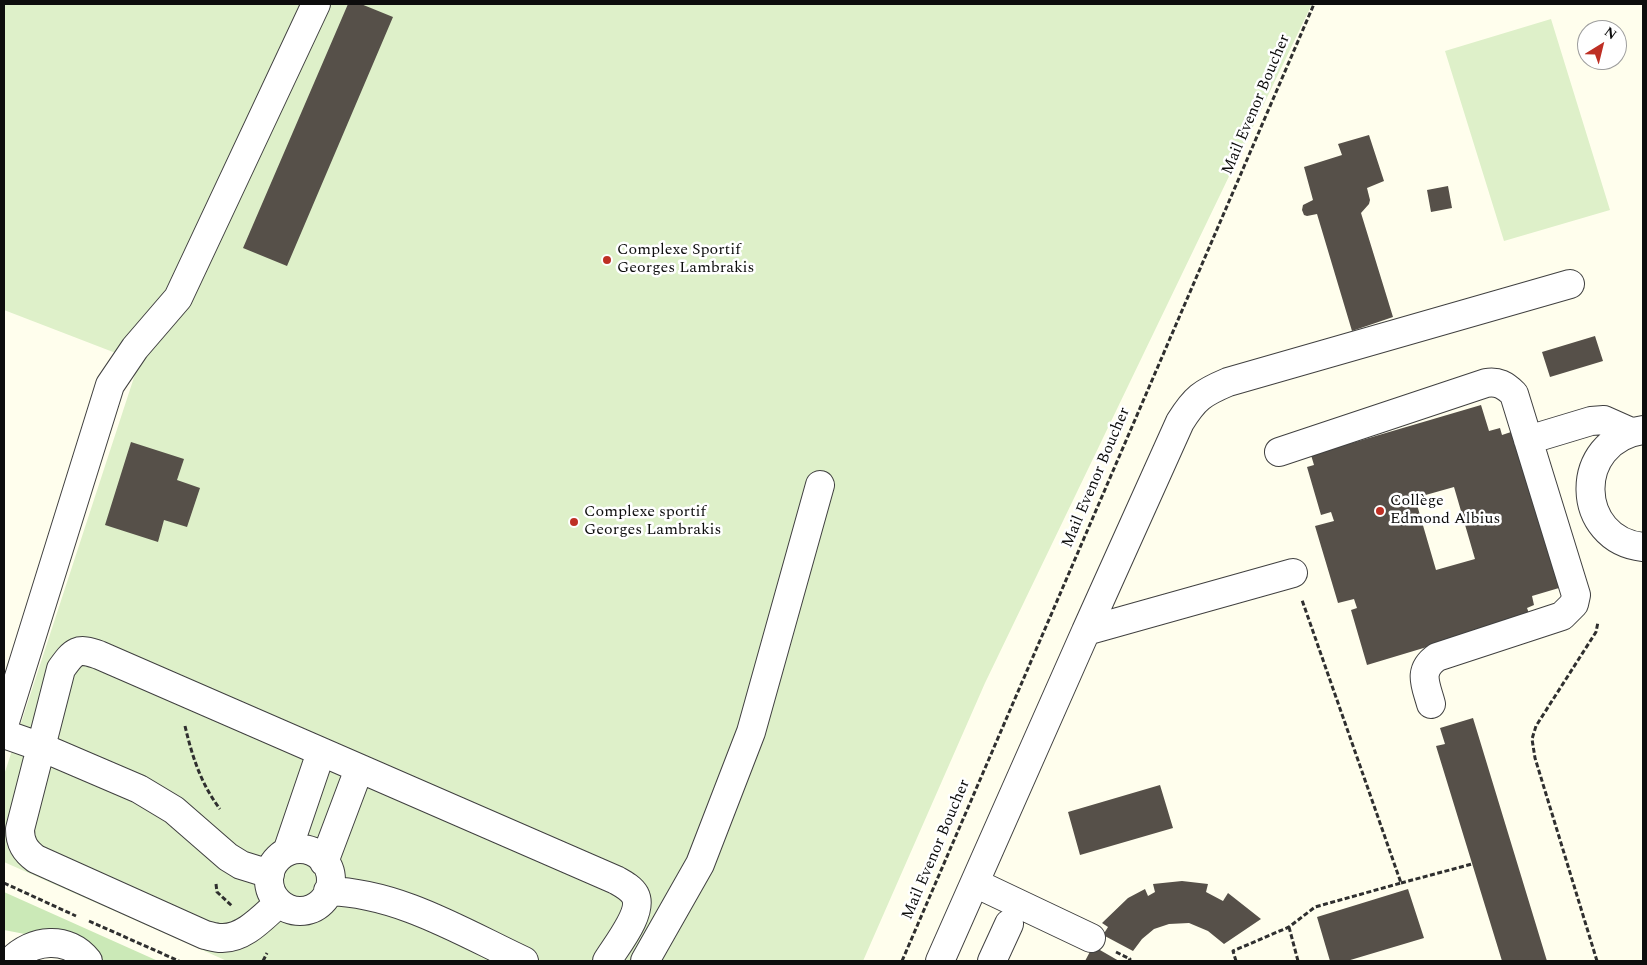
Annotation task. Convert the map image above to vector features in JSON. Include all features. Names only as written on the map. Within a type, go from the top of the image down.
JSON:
[{"type":"street","points":[[4,724],[110,385],[135,348],[178,298],[316,4]]},
{"type":"street","points":[[940,961],[1086,631],[1180,422],[1189,407],[1205,392],[1228,382],[1570,284]]},
{"type":"street","points":[[1279,452],[1486,383],[1495,382],[1506,386],[1514,394],[1576,595],[1574,604],[1562,616],[1430,662],[1424,676],[1431,704]]},
{"type":"street","points":[[1528,440],[1591,421],[1604,420],[1637,431]]},
{"type":"street","points":[[1637,431],[1613,440],[1600,455],[1592,473],[1590,492],[1594,512],[1606,529],[1621,541],[1643,547]]},
{"type":"street","points":[[645,961],[700,864],[751,732],[820,485]]},
{"type":"street","points":[[1086,631],[1293,574]]},
{"type":"street","points":[[279,903],[241,934],[222,939],[205,935],[36,859],[28,853],[20,840],[20,829],[61,669],[74,652],[86,650],[616,880],[635,894],[637,902],[636,914],[606,961]]},
{"type":"street","points":[[4,734],[139,789],[174,810],[228,857],[241,865],[270,874]]},
{"type":"street","points":[[287,852],[321,752]]},
{"type":"street","points":[[324,862],[359,769]]},
{"type":"street","points":[[307,851],[316,855],[324,862],[329,871],[331,881],[328,891],[324,900],[316,907],[297,911],[279,903],[272,894],[269,884],[273,865],[287,852],[307,851]]},
{"type":"street","points":[[976,883],[1091,938]]},
{"type":"street","points":[[328,891],[375,896],[416,910],[524,961]]},
{"type":"street","points":[[992,961],[1009,924]]},
{"type":"street","points":[[4,940],[39,944],[55,942],[70,947],[88,961]]},
{"type":"street","points":[[11,961],[24,950],[39,944]]},
{"type":"path","name":"Mail Evenor Boucher","points":[[902,961],[1314,4]]},
{"type":"path","points":[[1293,574],[1402,882]]},
{"type":"path","points":[[1597,961],[1536,758],[1532,739],[1536,726],[1596,632],[1599,619]]},
{"type":"path","points":[[1236,961],[1233,951],[1289,927],[1315,907],[1472,864]]},
{"type":"path","points":[[4,883],[179,961]]},
{"type":"path","points":[[1289,927],[1298,961]]},
{"type":"green space","name":"Complexe sportif Georges Lambrakis","points":[[4,4],[1312,4],[985,683],[863,961],[227,961],[4,862],[4,775],[139,362],[4,310]]},
{"type":"green space","points":[[1551,19],[1610,210],[1504,241],[1445,51]]},
{"type":"green space","points":[[4,892],[158,961],[100,961],[30,935],[4,930]]},
{"type":"building","points":[[348,4],[361,4],[393,17],[287,266],[243,248]]},
{"type":"building","points":[[1369,135],[1384,181],[1367,188],[1370,200],[1361,213],[1393,317],[1352,331],[1317,214],[1307,216],[1304,215],[1302,210],[1303,205],[1313,200],[1304,167],[1342,155],[1338,144]]},
{"type":"building","points":[[1448,186],[1452,208],[1431,212],[1427,190]]},
{"type":"building","points":[[1595,336],[1603,361],[1550,377],[1542,352]]},
{"type":"building","points":[[1481,405],[1489,431],[1500,428],[1502,435],[1511,432],[1559,588],[1532,596],[1534,605],[1527,608],[1530,616],[1367,665],[1351,610],[1357,608],[1354,599],[1338,603],[1315,526],[1334,521],[1331,512],[1321,515],[1307,467],[1314,465],[1311,455]],"holes":[[[1454,487],[1475,559],[1436,570],[1415,498]]]},
{"type":"building","points":[[131,442],[184,459],[177,480],[200,488],[187,527],[164,520],[158,542],[105,525]]},
{"type":"building","points":[[1473,718],[1547,961],[1502,961],[1436,746],[1445,744],[1440,728]]},
{"type":"building","points":[[1160,785],[1173,828],[1080,855],[1068,812]]},
{"type":"building","points":[[1182,881],[1208,884],[1206,892],[1223,901],[1228,893],[1261,919],[1224,944],[1208,931],[1189,923],[1169,924],[1154,929],[1142,939],[1133,951],[1103,935],[1108,927],[1102,923],[1128,898],[1145,889],[1148,896],[1155,892],[1153,884]]},
{"type":"building","points":[[1408,889],[1424,938],[1347,961],[1330,961],[1317,917]]},
{"type":"building","points":[[1093,946],[1119,961],[1085,961]]},
{"type":"place","name":"Complexe Sportif Georges Lambrakis","points":[[607,260]]},
{"type":"place","name":"Collège Edmond Albius","points":[[1380,511]]},
{"type":"place","name":"Complexe sportif Georges Lambrakis","points":[[574,522]]}]
